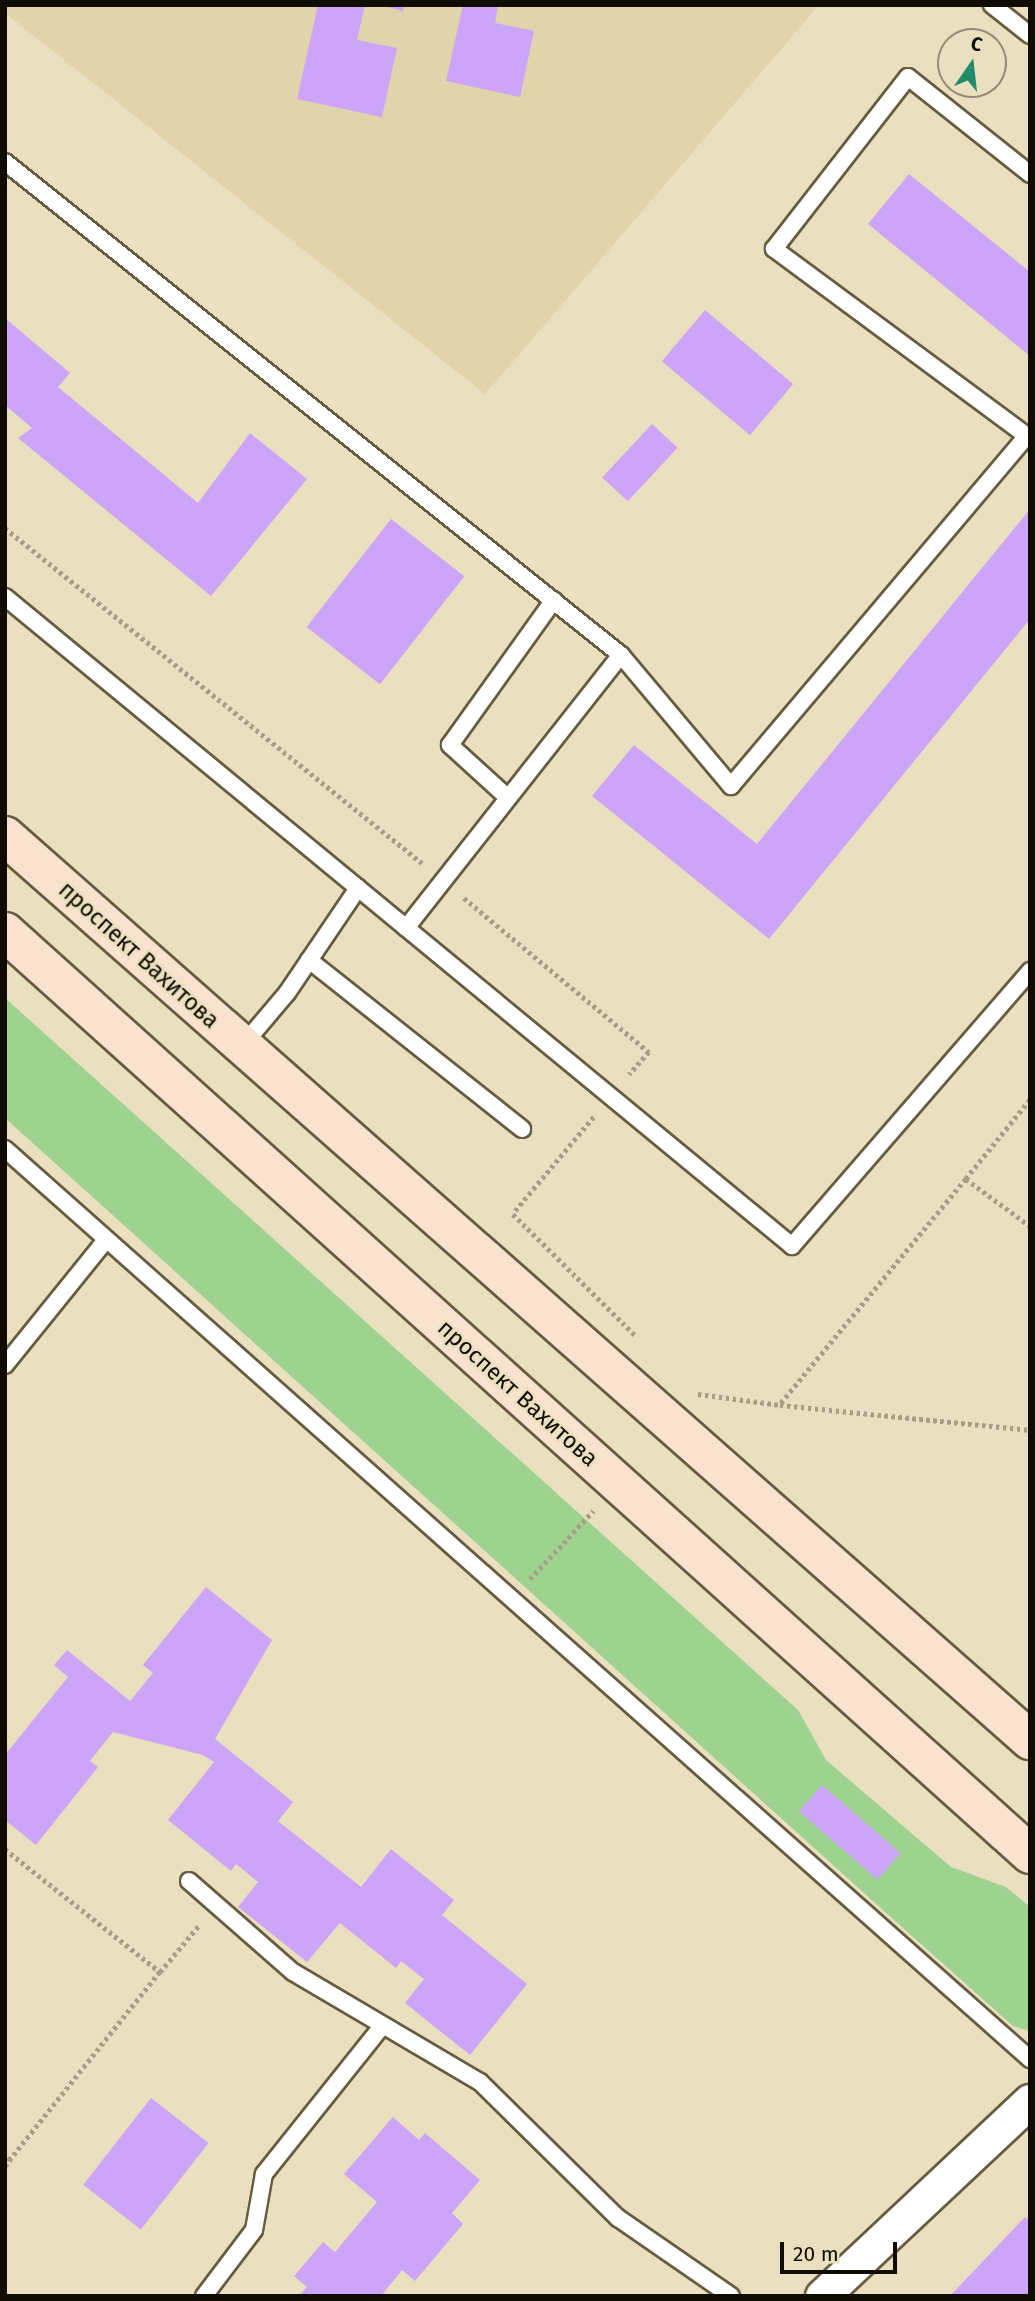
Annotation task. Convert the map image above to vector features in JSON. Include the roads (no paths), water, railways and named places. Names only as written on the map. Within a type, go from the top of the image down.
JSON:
[{"type":"main road","name":"проспект Вахитова","points":[[5,836],[242,1046],[1021,1723]]},
{"type":"main road","name":"проспект Вахитова","points":[[5,932],[1030,1854]]},
{"type":"street","points":[[821,2296],[1030,2101]]},
{"type":"lane","points":[[992,5],[1030,36]]},
{"type":"lane","points":[[5,162],[621,654],[731,786],[1027,436],[774,248],[908,77],[1030,174]]},
{"type":"lane","points":[[5,597],[792,1246],[1030,971]]},
{"type":"lane","points":[[506,796],[450,745],[554,600]]},
{"type":"lane","points":[[405,928],[506,796],[621,654]]},
{"type":"lane","points":[[242,1046],[309,960],[358,888]]},
{"type":"lane","points":[[309,960],[523,1129]]},
{"type":"lane","points":[[5,1149],[1030,2059]]},
{"type":"lane","points":[[5,1365],[106,1240]]},
{"type":"lane","points":[[189,1881],[293,1972],[480,2082],[618,2218],[731,2296]]},
{"type":"lane","points":[[204,2296],[254,2230],[264,2174],[382,2026]]}]
